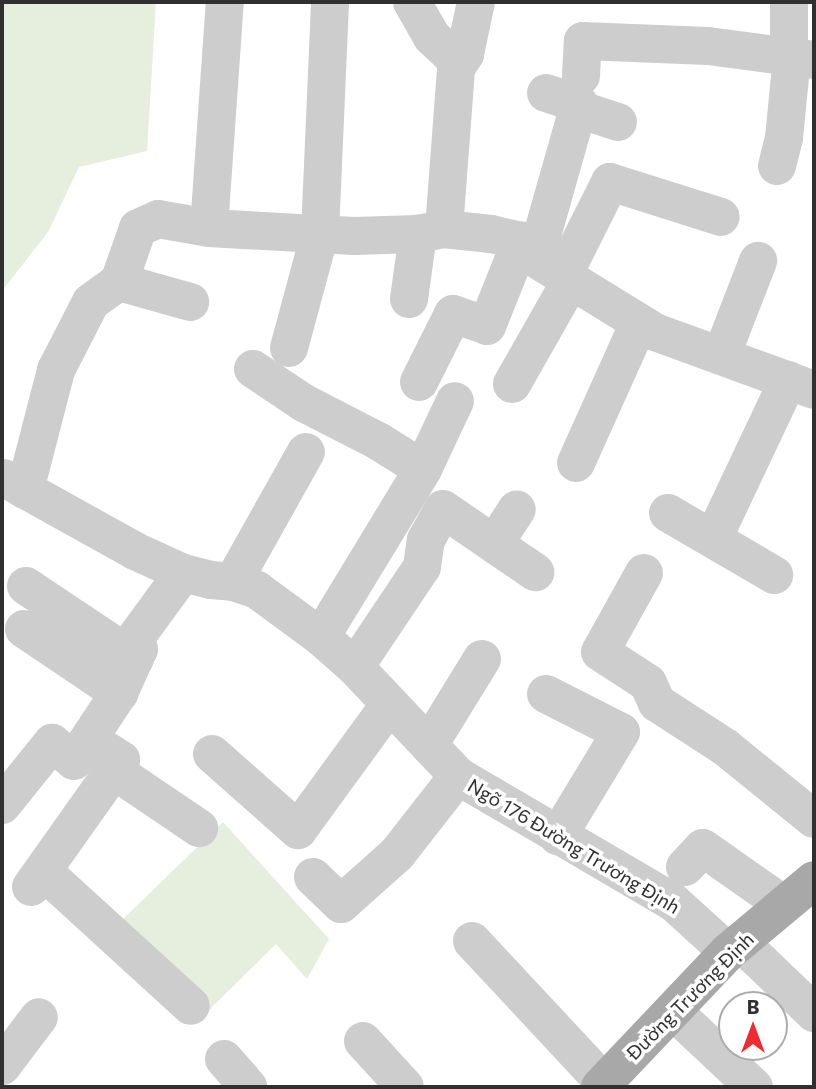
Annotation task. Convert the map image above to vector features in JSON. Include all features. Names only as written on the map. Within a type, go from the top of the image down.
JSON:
[{"type":"main road","name":"Đường Trương Định","points":[[604,1086],[734,947],[814,880]]},
{"type":"lane","points":[[209,228],[225,2]]},
{"type":"lane","points":[[289,348],[320,233],[330,2]]},
{"type":"lane","points":[[412,2],[432,37],[450,54],[465,54]]},
{"type":"lane","points":[[409,299],[431,231],[456,68],[465,54],[476,2]]},
{"type":"lane","points":[[777,166],[798,58],[789,2]]},
{"type":"lane","points":[[512,384],[548,263],[568,93],[583,41],[708,46],[798,58]]},
{"type":"lane","points":[[568,93],[618,122]]},
{"type":"lane","points":[[419,382],[453,314],[487,326],[548,263],[610,182],[721,218]]},
{"type":"lane","points":[[13,483],[56,370],[91,302],[120,282],[138,228],[158,219],[209,228],[354,236],[431,231],[491,234],[548,263],[639,323],[801,385],[713,539]]},
{"type":"lane","points":[[722,354],[758,261]]},
{"type":"lane","points":[[120,282],[190,302]]},
{"type":"lane","points":[[576,463],[639,323]]},
{"type":"lane","points":[[253,369],[304,402],[423,469]]},
{"type":"lane","points":[[321,637],[423,469],[455,401]]},
{"type":"lane","points":[[233,582],[306,452]]},
{"type":"lane","name":"Ngõ 176 Đường Trương Định","points":[[13,483],[135,551],[183,573],[233,582],[257,590],[321,637],[355,667],[388,705],[458,776],[673,902],[734,947],[814,1013]]},
{"type":"lane","points":[[355,667],[422,567],[426,540],[443,509],[535,572]]},
{"type":"lane","points":[[495,543],[517,509]]},
{"type":"lane","points":[[668,513],[774,575]]},
{"type":"lane","points":[[2,805],[52,743],[74,761],[127,676],[139,649],[131,644],[183,573]]},
{"type":"lane","points":[[644,573],[600,652],[648,683],[657,704],[725,747],[814,820]]},
{"type":"lane","points":[[23,600],[127,676]]},
{"type":"lane","points":[[429,745],[482,659]]},
{"type":"lane","points":[[546,694],[621,732],[558,836]]},
{"type":"lane","points":[[212,754],[298,830],[388,705]]},
{"type":"lane","points":[[89,739],[121,760],[37,879],[191,1006]]},
{"type":"lane","points":[[113,770],[198,828]]},
{"type":"lane","points":[[313,877],[341,904],[397,854],[458,776]]},
{"type":"lane","points":[[685,867],[703,848],[784,905]]},
{"type":"lane","points":[[472,941],[604,1086]]},
{"type":"lane","points":[[673,1011],[754,1087]]},
{"type":"lane","points":[[2,1066],[39,1017]]},
{"type":"lane","points":[[363,1041],[405,1087]]},
{"type":"green space","points":[[2,2],[156,2],[147,151],[79,167],[48,232],[2,291]]},
{"type":"green space","points":[[223,822],[329,939],[307,979],[276,944],[203,1016],[118,924]]}]
